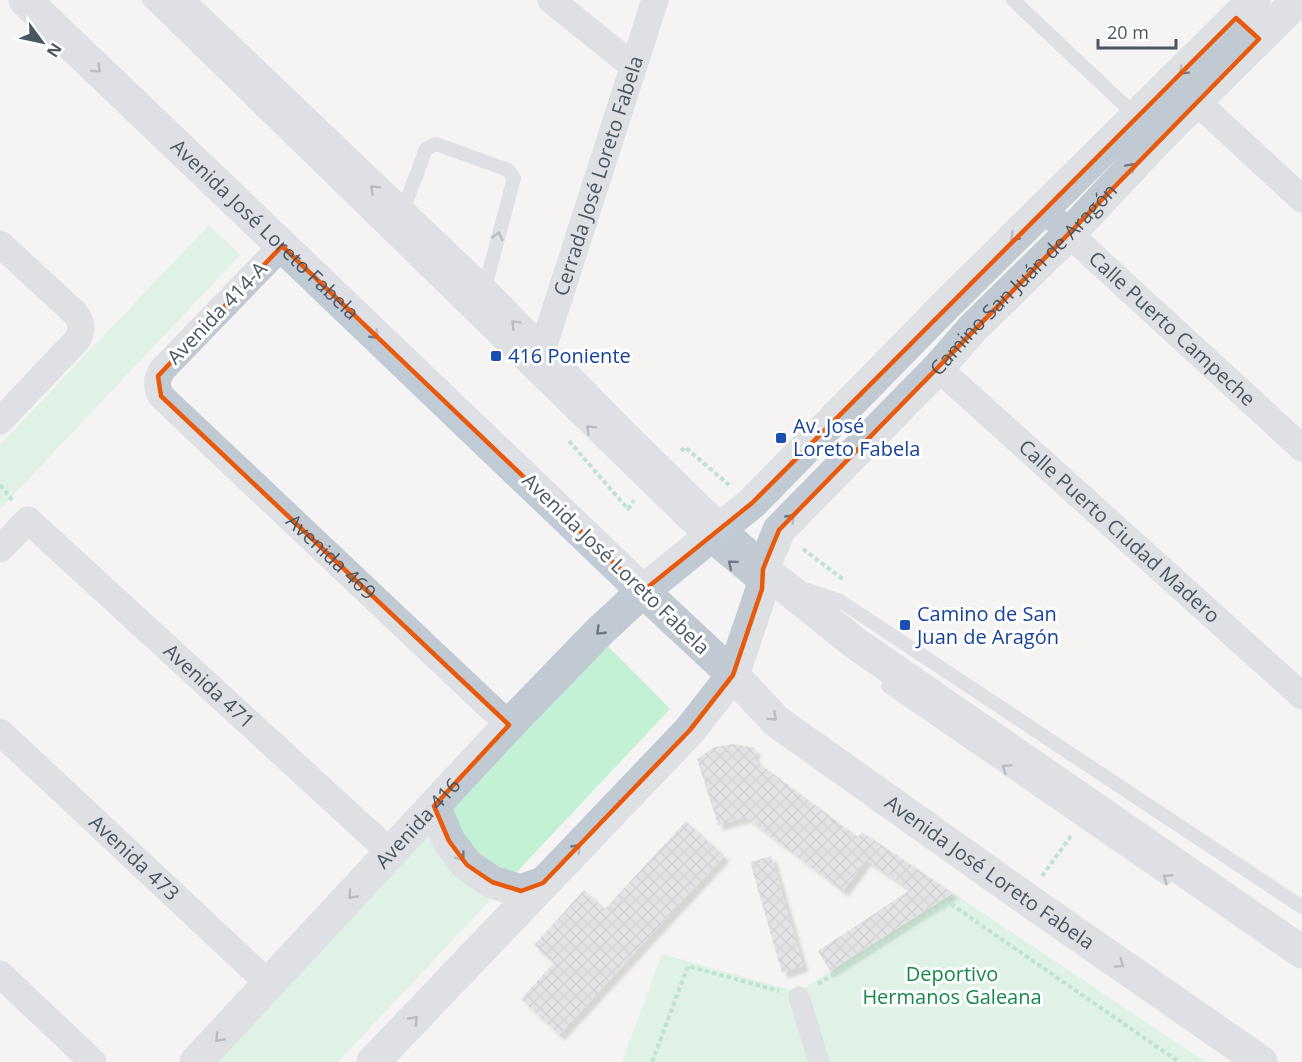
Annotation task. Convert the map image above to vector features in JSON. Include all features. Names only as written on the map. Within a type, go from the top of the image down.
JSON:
[{"type":"main road","name":"Avenida José Loreto Fabela","points":[[25,0],[643,591]]},
{"type":"main road","points":[[176,0],[542,351],[622,435],[712,536]]},
{"type":"street","points":[[551,0],[633,66]]},
{"type":"street","name":"Cerrada José Loreto Fabela","points":[[542,351],[655,0]]},
{"type":"street","name":"Camino San Juán de Aragón","points":[[733,675],[768,584],[780,530],[938,368],[972,329],[1069,234],[1148,126],[1167,88],[1250,19],[1298,0]]},
{"type":"street","name":"Camino San Juán de Aragón","points":[[643,591],[752,504],[1044,208],[1148,126],[1196,101],[1250,19]]},
{"type":"street","points":[[1196,101],[1302,199]]},
{"type":"street","name":"Calle Puerto Campeche","points":[[1044,208],[1069,234],[1302,448]]},
{"type":"street","points":[[0,244],[75,313],[82,327],[77,340],[0,421]]},
{"type":"street","name":"Avenida 414-A","points":[[157,383],[158,375],[163,369],[282,246]]},
{"type":"street","points":[[945,306],[972,329]]},
{"type":"street","name":"Calle Puerto Ciudad Madero","points":[[938,368],[1302,696]]},
{"type":"street","name":"Avenida 469","points":[[157,383],[161,396],[509,725]]},
{"type":"street","points":[[871,383],[897,409]]},
{"type":"street","name":"Avenida 471","points":[[0,549],[28,520],[391,853]]},
{"type":"street","points":[[712,536],[768,584],[1302,952]]},
{"type":"street","name":"Avenida José Loreto Fabela","points":[[643,591],[733,675],[776,721],[1261,1062]]},
{"type":"street","name":"Avenida 416","points":[[196,1062],[509,725],[599,632],[643,591]]},
{"type":"street","points":[[374,1062],[690,730],[733,675]]},
{"type":"street","name":"Avenida 473","points":[[0,732],[269,984]]},
{"type":"street","points":[[434,806],[449,841],[467,866],[492,882],[521,891],[543,883]]},
{"type":"street","points":[[0,974],[93,1062]]},
{"type":"street","points":[[799,997],[819,1062]]},
{"type":"lane","points":[[149,0],[712,536]]},
{"type":"lane","points":[[1013,0],[1148,126]]},
{"type":"lane","points":[[401,215],[426,149],[436,144],[508,170],[514,178],[483,293]]},
{"type":"lane","points":[[768,584],[840,601],[1302,907]]},
{"type":"lane","points":[[873,675],[1178,886]]},
{"type":"path","points":[[685,447],[735,490]]},
{"type":"path","points":[[1025,898],[1082,821]]},
{"type":"path","points":[[652,1062],[688,966],[799,997],[948,902],[1179,1062]]},
{"type":"highlighted area","points":[[1236,18],[1259,39],[779,530],[763,569],[762,589],[733,675],[690,730],[543,883],[521,891],[492,882],[467,865],[449,841],[434,806],[509,725],[161,396],[158,376],[282,246],[643,591],[752,503]]},
{"type":"green space","points":[[209,225],[240,255],[0,509],[0,445]]},
{"type":"green space","points":[[604,642],[670,709],[338,1062],[208,1062]]},
{"type":"green space","name":"Deportivo Hermanos Galeana","points":[[953,893],[1206,1062],[622,1062],[662,954],[798,992]]},
{"type":"building","points":[[733,744],[755,748],[756,761],[858,837],[862,832],[953,893],[830,971],[818,951],[910,890],[866,860],[843,891],[746,817],[718,825],[697,759],[714,747]]},
{"type":"building","points":[[686,821],[724,856],[559,1035],[521,999],[554,963],[534,945],[584,890],[605,909]]},
{"type":"building","points":[[771,856],[803,966],[782,973],[750,862]]},
{"type":"place","name":"416 Poniente","points":[[496,356]]},
{"type":"place","name":"Av. José Loreto Fabela","points":[[781,438]]},
{"type":"place","name":"Camino de San Juan de Aragón","points":[[905,625]]}]
